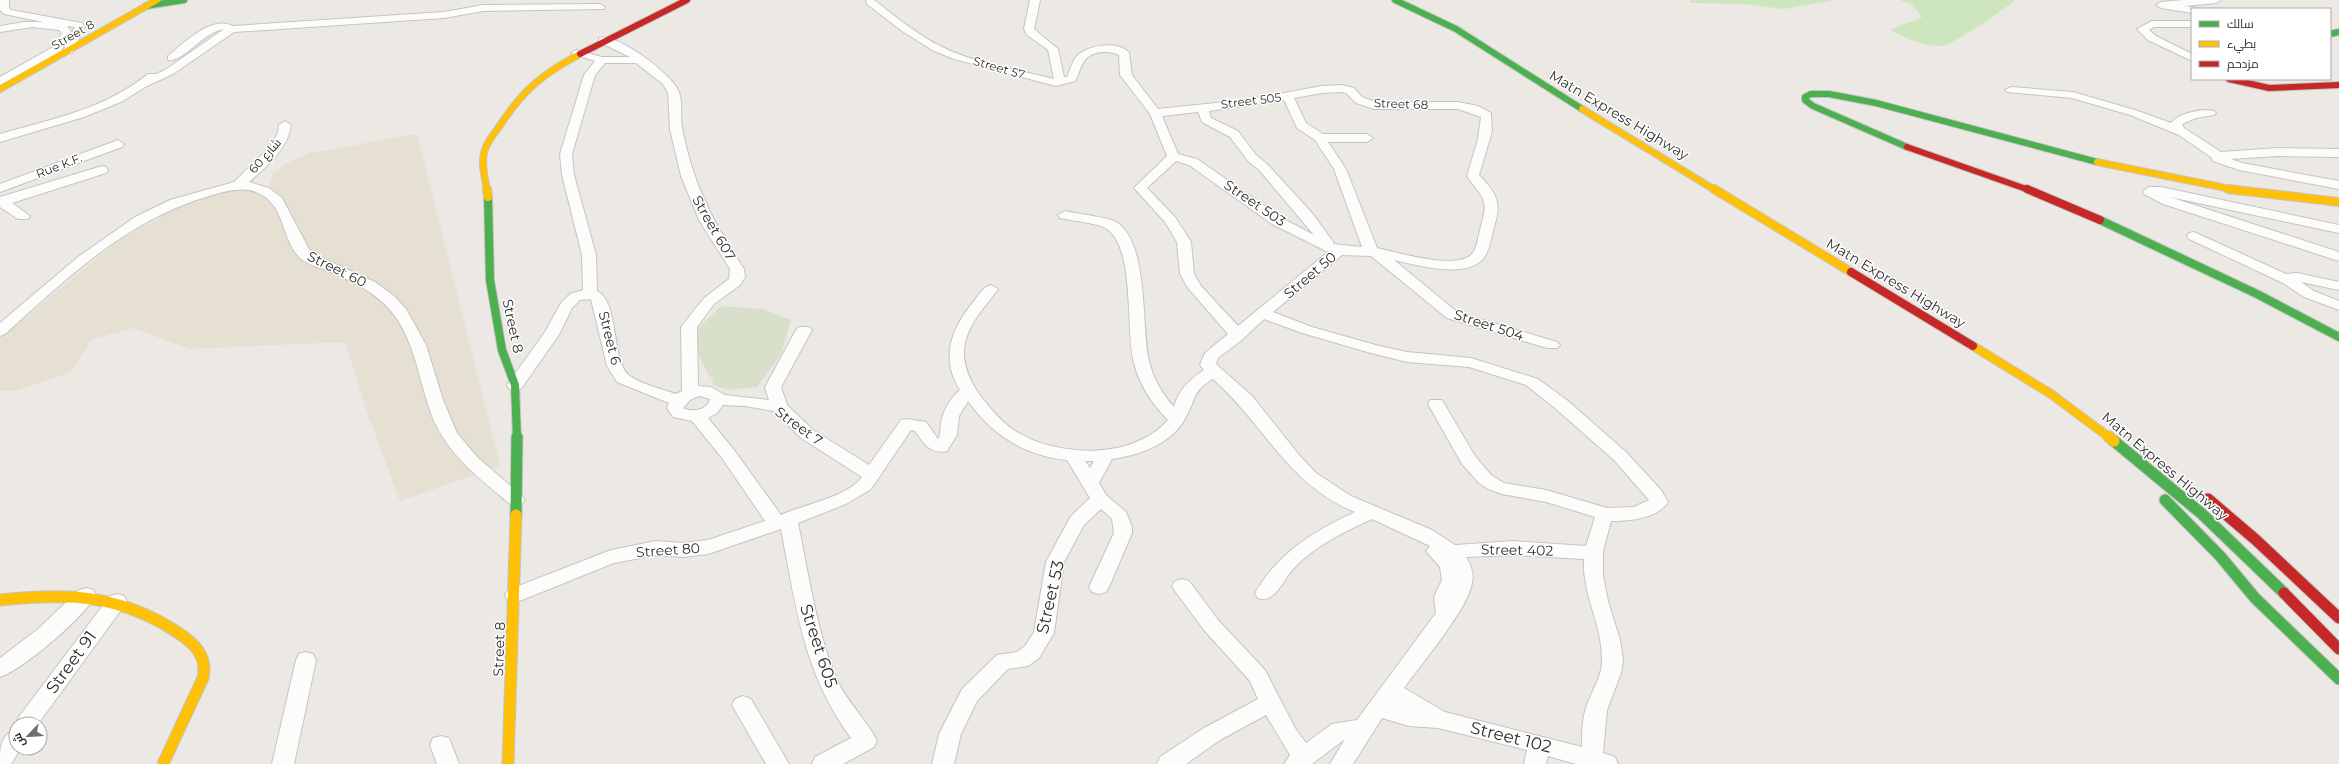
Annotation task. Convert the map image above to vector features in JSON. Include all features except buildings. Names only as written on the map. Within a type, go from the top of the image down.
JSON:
[{"type":"main road","name":"Street 8","points":[[1,86],[67,52],[157,0]]},
{"type":"main road","points":[[146,6],[184,0]]},
{"type":"main road","name":"Street 8","points":[[508,764],[515,595],[518,464],[515,385],[502,350],[490,280],[489,207],[484,154],[487,143],[500,123],[529,85],[549,69],[576,53],[687,0]]},
{"type":"main road","name":"Matn Express Highway","points":[[1395,0],[1456,29],[1552,90],[2019,375],[2096,426],[2153,470],[2220,530],[2339,649]]},
{"type":"main road","points":[[2233,80],[2269,88],[2339,85]]},
{"type":"main road","points":[[2339,202],[2250,193],[2148,175],[1876,103],[1830,94],[1813,94],[1805,97],[1805,100],[1813,106],[1900,144],[2041,193],[2097,217],[2257,294],[2339,337]]},
{"type":"main road","points":[[2019,375],[2068,419]]},
{"type":"main road","points":[[2155,492],[2182,515],[2255,598],[2339,679]]},
{"type":"main road","name":"Matn Express Highway","points":[[2203,494],[2256,540],[2339,618]]},
{"type":"main road","points":[[0,600],[50,594],[86,595],[117,601],[151,613],[175,629],[204,656],[206,667],[204,677],[163,764]]},
{"type":"street","points":[[4,0],[4,9],[22,16]]},
{"type":"street","points":[[1035,0],[1029,29],[1031,34],[1053,49],[1056,53],[1056,71],[1061,83],[1071,79],[1080,59],[1093,52],[1115,49],[1126,56],[1126,75],[1156,113],[1173,156],[1154,177],[1140,188],[1170,220],[1184,242],[1187,274],[1195,288],[1238,336]]},
{"type":"street","points":[[2191,10],[2161,5],[2216,0]]},
{"type":"street","name":"Street 57","points":[[870,2],[892,19],[938,49],[1005,71],[1045,81],[1061,83]]},
{"type":"street","points":[[0,138],[110,103],[169,72],[231,29],[444,15],[491,8],[600,7]]},
{"type":"street","points":[[0,15],[22,16],[78,25],[80,27],[67,52]]},
{"type":"street","points":[[0,29],[28,24],[47,24],[63,28],[66,34],[57,49],[1,86]]},
{"type":"street","points":[[2191,24],[2152,24],[2142,29],[2159,42],[2191,58]]},
{"type":"street","name":"Street 607","points":[[603,40],[626,48],[638,60],[668,82],[674,93],[676,129],[687,176],[706,220],[737,269],[738,277],[735,282],[708,301],[688,327],[684,397]]},
{"type":"street","points":[[576,53],[602,60],[638,60]]},
{"type":"street","points":[[515,385],[552,333],[566,306],[575,297],[590,292],[589,255],[568,175],[566,154],[590,75],[602,60]]},
{"type":"street","name":"Street 68","points":[[1288,97],[1305,93],[1346,89],[1362,102],[1382,105],[1431,105],[1476,110],[1486,115],[1487,124]]},
{"type":"street","points":[[2011,90],[2059,93],[2091,100],[2152,119],[2180,130],[2218,156],[2217,158],[2221,160],[2239,166],[2339,185]]},
{"type":"street","name":"Street 505","points":[[1156,113],[1288,97],[1297,112],[1301,125],[1320,138],[1340,169],[1372,252]]},
{"type":"street","points":[[1202,107],[1206,120],[1225,128],[1234,134],[1252,158],[1263,167],[1335,250]]},
{"type":"street","points":[[2180,130],[2176,124],[2178,121],[2194,115],[2210,113]]},
{"type":"street","name":"Street 50","points":[[1215,371],[1208,365],[1211,356],[1264,314],[1335,250],[1372,252],[1446,264],[1468,263],[1481,252],[1493,202],[1489,193],[1473,176],[1476,160],[1486,136],[1487,124]]},
{"type":"street","name":"شارع 60","points":[[239,184],[280,142],[285,130],[285,125]]},
{"type":"street","points":[[1320,138],[1368,138]]},
{"type":"street","name":"Rue K.F.","points":[[0,188],[118,144]]},
{"type":"street","points":[[2218,156],[2278,152],[2339,153]]},
{"type":"street","name":"Street 503","points":[[1173,156],[1193,162],[1277,221],[1335,250]]},
{"type":"street","points":[[1,201],[102,170]]},
{"type":"street","points":[[0,331],[86,258],[138,220],[180,201],[239,184]]},
{"type":"street","name":"Street 60","points":[[239,184],[252,186],[274,196],[280,203],[299,249],[306,256],[368,284],[389,299],[406,317],[418,348],[432,397],[450,435],[487,474],[516,500]]},
{"type":"street","points":[[2339,228],[2161,191],[2149,191],[2168,201],[2339,257]]},
{"type":"street","points":[[1,201],[23,216]]},
{"type":"street","points":[[1065,215],[1111,225],[1132,255],[1141,361],[1144,372],[1155,394],[1177,419]]},
{"type":"street","points":[[2194,236],[2288,280],[2309,294],[2339,306]]},
{"type":"street","name":"Street 504","points":[[1372,252],[1452,315],[1552,345]]},
{"type":"street","points":[[2288,280],[2297,277],[2339,286]]},
{"type":"street","points":[[991,289],[967,321],[957,344],[957,368],[969,392],[992,420],[1011,435],[1050,450],[1073,455],[1106,455],[1154,440],[1177,419],[1185,398],[1192,387],[1215,371],[1247,400],[1311,478],[1327,490],[1389,520],[1398,530],[1446,554],[1452,580],[1444,597],[1446,613],[1385,700],[1363,728],[1341,764]]},
{"type":"street","name":"Street 6","points":[[590,292],[600,301],[615,366],[623,379],[684,397]]},
{"type":"street","points":[[1264,314],[1307,330],[1376,350],[1407,357],[1446,359],[1470,363],[1532,382],[1562,405],[1638,473],[1659,502],[1648,509],[1631,514],[1605,514],[1575,502],[1522,491],[1506,490],[1493,485],[1464,454],[1436,404]]},
{"type":"street","points":[[745,401],[773,387],[804,330]]},
{"type":"street","points":[[773,387],[779,407]]},
{"type":"street","points":[[706,391],[717,396],[718,400],[716,407],[708,413],[697,416],[687,417],[679,414],[676,408],[684,397],[706,391]]},
{"type":"street","name":"Street 80","points":[[515,595],[611,557],[656,548],[684,550],[708,547],[783,522],[840,500],[865,485],[907,424],[920,426],[933,444],[940,447],[949,435],[948,427],[956,402],[969,392]]},
{"type":"street","name":"Street 7","points":[[718,400],[745,401],[779,407],[807,434],[872,475]]},
{"type":"street","points":[[697,416],[783,522]]},
{"type":"street","points":[[1073,455],[1095,491],[1120,515],[1123,528],[1123,533],[1099,587]]},
{"type":"street","name":"Street 53","points":[[943,764],[950,734],[969,695],[1004,661],[1014,662],[1026,657],[1032,652],[1044,633],[1055,562],[1095,491],[1106,455]]},
{"type":"street","points":[[1264,593],[1275,576],[1306,545],[1328,532],[1370,512]]},
{"type":"street","points":[[1599,761],[1596,709],[1612,667],[1609,636],[1598,601],[1592,573],[1593,552],[1598,528],[1605,514]]},
{"type":"street","name":"Street 605","points":[[783,522],[810,630],[827,680],[842,709],[866,741],[823,764]]},
{"type":"street","name":"Street 402","points":[[1446,554],[1513,548],[1593,552]]},
{"type":"street","points":[[1182,586],[1211,625],[1258,676],[1299,761],[1340,730],[1363,728]]},
{"type":"street","points":[[0,669],[31,649],[86,595]]},
{"type":"street","name":"Street 91","points":[[32,716],[117,601]]},
{"type":"street","points":[[282,764],[306,660]]},
{"type":"street","name":"Street 102","points":[[1385,700],[1409,717],[1438,719],[1537,754],[1599,761]]},
{"type":"street","points":[[1168,764],[1212,734],[1270,703]]},
{"type":"street","points":[[743,705],[778,764]]},
{"type":"street","points":[[0,762],[8,750]]},
{"type":"shaded area","points":[[417,134],[500,466],[400,501],[369,418],[345,342],[190,349],[133,328],[91,340],[71,372],[14,391],[0,390],[0,338],[121,239],[158,219],[173,206],[215,192],[269,187],[273,173],[287,163],[310,153]]},
{"type":"green space","points":[[1691,0],[1835,0],[1784,9],[1742,4],[1690,3]]},
{"type":"green space","points":[[1900,0],[2015,0],[1967,34],[1942,46],[1935,46],[1908,39],[1890,30],[1922,17],[1912,5]]},
{"type":"green space","points":[[721,306],[763,309],[791,320],[781,354],[757,387],[729,390],[712,385],[713,380],[702,363],[696,345],[694,332]]},
{"type":"traffic: fast","points":[[146,6],[184,0]]},
{"type":"traffic: fast","points":[[1395,0],[1456,29],[1582,109]]},
{"type":"traffic: fast","points":[[2331,34],[2339,32]]},
{"type":"traffic: fast","points":[[1907,147],[1813,106],[1805,100],[1805,97],[1811,94],[1829,94],[1876,103],[2097,162]]},
{"type":"traffic: fast","points":[[488,197],[490,280],[502,350],[515,385],[518,465],[516,515]]},
{"type":"traffic: fast","points":[[2100,220],[2257,294],[2339,337]]},
{"type":"traffic: fast","points":[[2114,441],[2202,514],[2284,593]]},
{"type":"traffic: fast","points":[[2165,500],[2220,556],[2255,598],[2339,679]]},
{"type":"traffic: slow","points":[[0,89],[157,0]]},
{"type":"traffic: slow","points":[[488,197],[483,160],[485,149],[508,112],[525,91],[543,75],[580,54]]},
{"type":"traffic: slow","points":[[1582,109],[1851,272]]},
{"type":"traffic: slow","points":[[2097,162],[2221,188],[2339,202]]},
{"type":"traffic: slow","points":[[1973,346],[2051,394],[2114,441]]},
{"type":"traffic: slow","points":[[508,764],[516,515]]},
{"type":"traffic: slow","points":[[0,600],[25,597],[72,596],[94,598],[116,603],[138,610],[159,620],[180,634],[197,649],[205,664],[203,678],[194,702],[163,764]]},
{"type":"traffic: jam","points":[[580,54],[687,0]]},
{"type":"traffic: jam","points":[[2233,80],[2269,88],[2339,85]]},
{"type":"traffic: jam","points":[[1907,147],[2011,182],[2100,220]]},
{"type":"traffic: jam","points":[[1851,272],[1973,346]]},
{"type":"traffic: jam","points":[[2208,499],[2256,540],[2339,618]]},
{"type":"traffic: jam","points":[[2284,593],[2339,649]]}]
